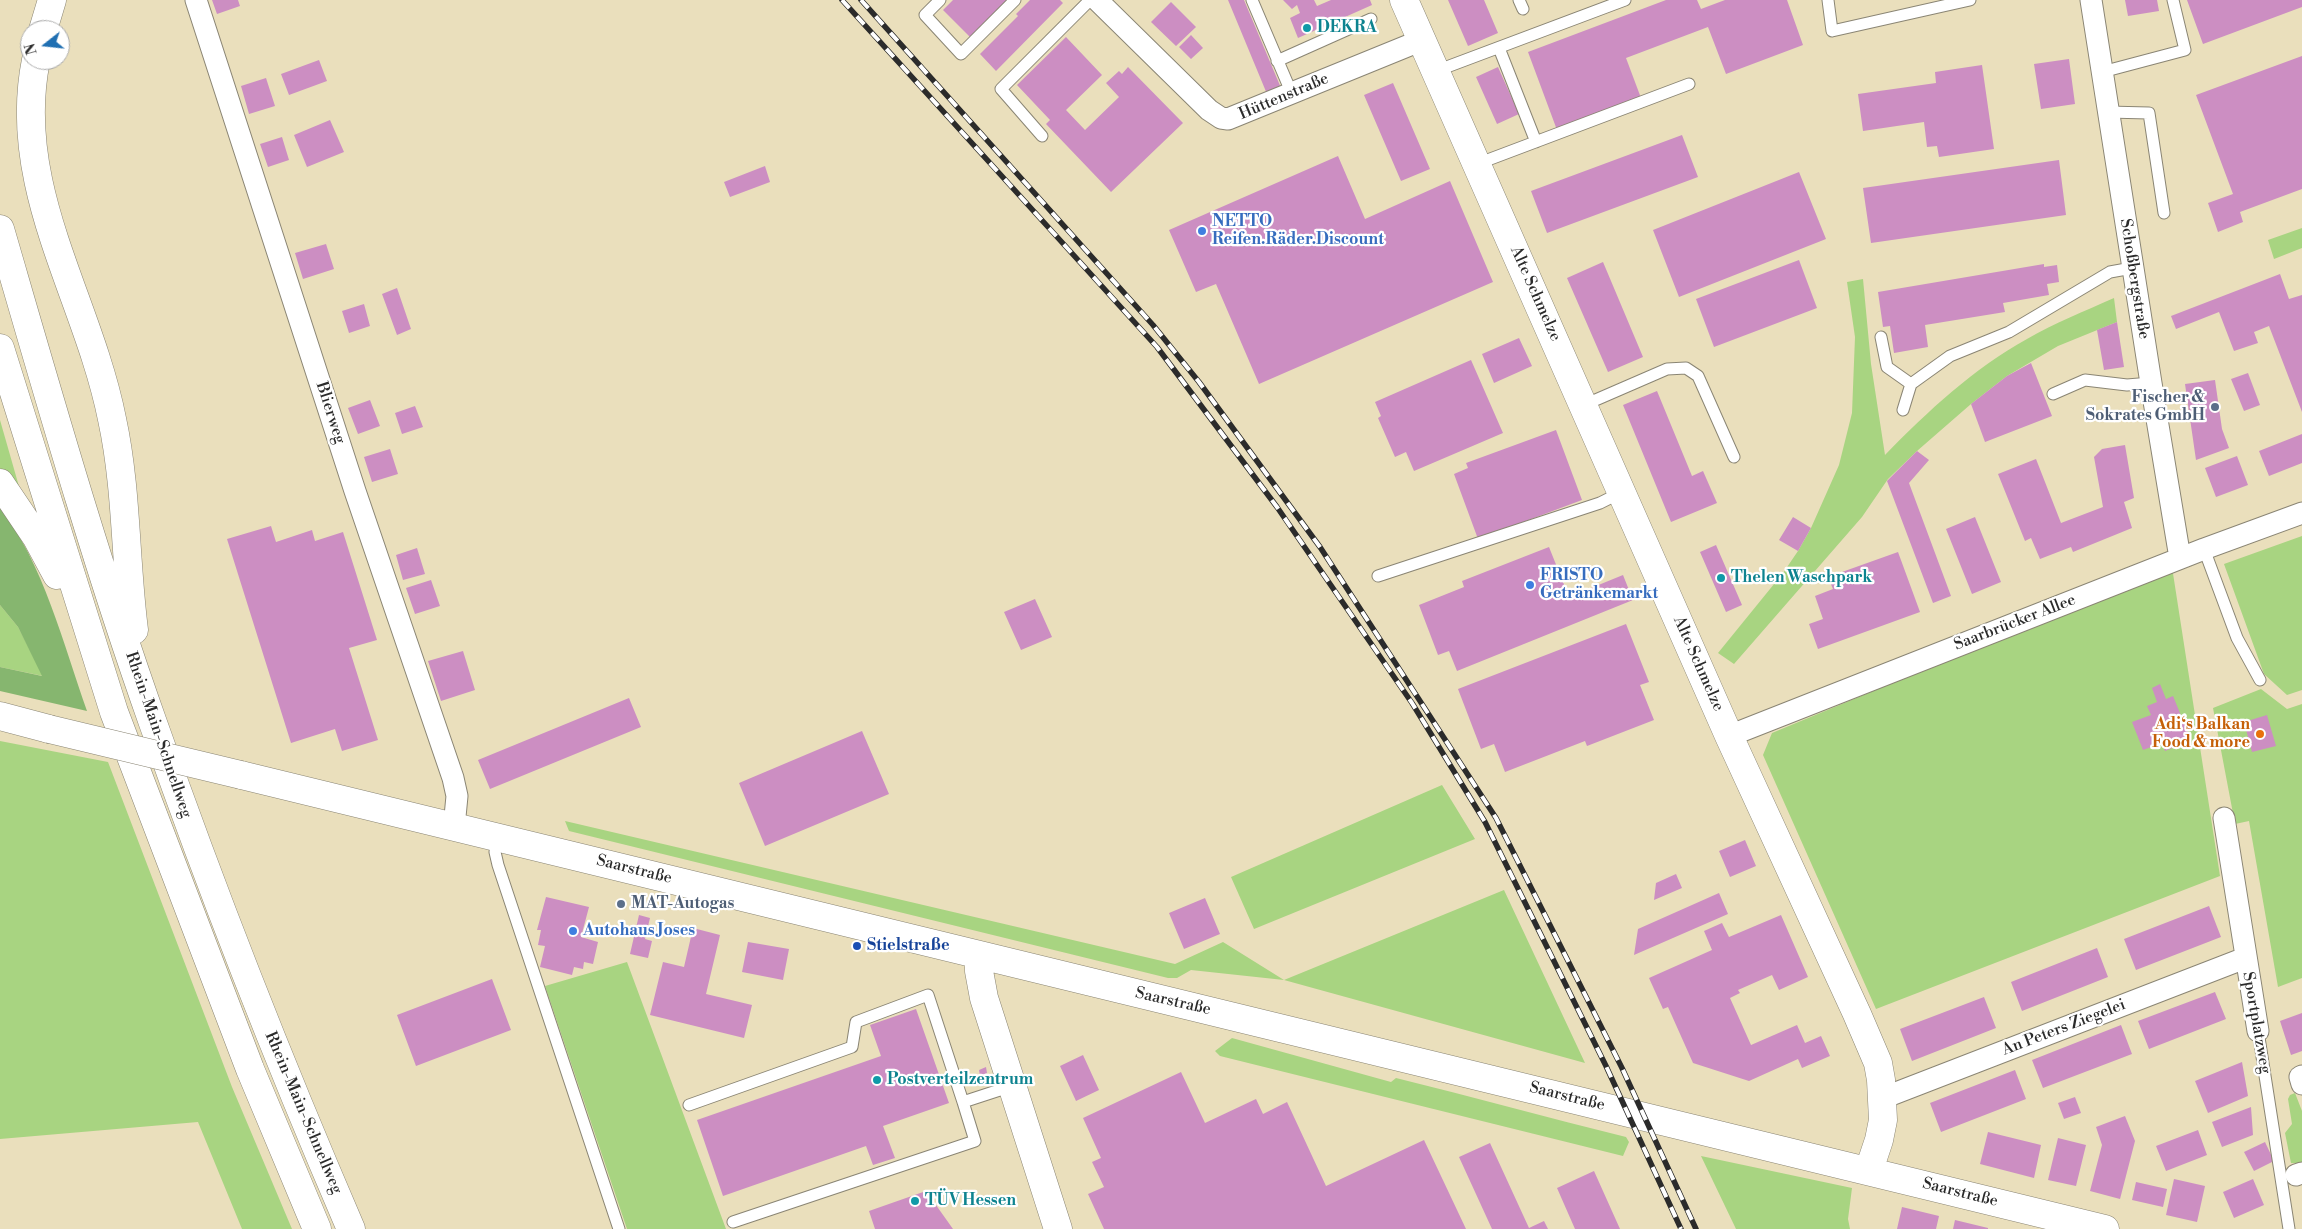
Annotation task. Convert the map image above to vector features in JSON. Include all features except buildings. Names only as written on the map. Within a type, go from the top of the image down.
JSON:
[{"type":"main road","points":[[46,20],[52,0]]},
{"type":"main road","name":"Alte Schmelze","points":[[1404,0],[1729,736],[1878,1063],[1883,1098],[1883,1120],[1870,1170]]},
{"type":"main road","points":[[35,70],[31,139],[36,175],[46,216],[96,355],[112,418],[121,472],[135,639],[152,720]]},
{"type":"main road","name":"Rhein-Main-Schnellweg","points":[[0,229],[65,452],[152,720],[235,947],[278,1056],[351,1229]]},
{"type":"main road","name":"Rhein-Main-Schnellweg","points":[[0,348],[114,712],[206,957],[250,1069],[317,1229]]},
{"type":"main road","points":[[0,483],[37,538],[95,655]]},
{"type":"main road","name":"Saarstraße","points":[[0,716],[979,956],[1870,1170],[2105,1229]]},
{"type":"main road","points":[[979,956],[981,985],[1058,1229]]},
{"type":"street","name":"Blierweg","points":[[196,0],[355,491],[453,778],[457,802],[454,827]]},
{"type":"street","name":"Hüttenstraße","points":[[1097,0],[1209,110],[1221,118],[1233,118],[1422,40]]},
{"type":"street","name":"Schoßbergstraße","points":[[2091,0],[2150,383],[2180,558]]},
{"type":"street","name":"Saarbrücker Allee","points":[[1729,736],[2180,558],[2302,513]]},
{"type":"street","name":"Sportplatzweg","points":[[2224,818],[2258,1032]]},
{"type":"street","name":"An Peters Ziegelei","points":[[1883,1098],[2245,958]]},
{"type":"street","points":[[2302,1076],[2300,1077],[2302,1084]]},
{"type":"lane","points":[[940,0],[925,15],[961,54],[1015,0]]},
{"type":"lane","points":[[1042,136],[1001,88],[1090,0]]},
{"type":"lane","points":[[1252,0],[1292,94]]},
{"type":"lane","points":[[1436,71],[1625,0]]},
{"type":"lane","points":[[1828,0],[1832,31],[1970,0]]},
{"type":"lane","points":[[2102,72],[2185,50],[2173,0]]},
{"type":"lane","points":[[1277,62],[1371,19]]},
{"type":"lane","points":[[1499,48],[1536,142]]},
{"type":"lane","points":[[1477,164],[1689,84]]},
{"type":"lane","points":[[2108,112],[2149,113],[2164,212]]},
{"type":"lane","points":[[1903,410],[1911,384],[1950,356],[2009,332],[2110,272],[2132,268]]},
{"type":"lane","points":[[1881,337],[1887,367],[1911,384]]},
{"type":"lane","points":[[1584,405],[1667,369],[1686,368],[1698,376],[1734,457]]},
{"type":"lane","points":[[2053,394],[2085,380],[2127,385],[2150,383]]},
{"type":"lane","points":[[1378,576],[1600,503],[1622,492]]},
{"type":"lane","points":[[2204,549],[2237,638],[2260,680]]},
{"type":"lane","points":[[497,837],[495,852],[498,865],[620,1229]]},
{"type":"lane","points":[[689,1104],[852,1047],[856,1022],[928,995],[975,1141],[733,1222]]},
{"type":"lane","name":"Sportplatzweg","points":[[2258,1032],[2289,1229]]},
{"type":"lane","points":[[963,1102],[1012,1086]]},
{"type":"green space","points":[[2302,228],[2302,248],[2274,259],[2268,240]]},
{"type":"green space","points":[[1863,279],[1871,364],[1885,455],[1970,377],[2037,333],[2114,298],[2117,322],[2058,346],[2007,376],[1971,404],[1917,451],[1888,479],[1862,517],[1734,664],[1718,653],[1783,573],[1798,551],[1811,528],[1839,465],[1852,413],[1855,337],[1847,282]]},
{"type":"green space","points":[[0,420],[22,497],[0,468]]},
{"type":"green space","points":[[0,508],[28,553],[40,579],[61,632],[87,711],[0,691],[0,667],[42,676],[18,627],[0,605]]},
{"type":"green space","points":[[2302,536],[2302,690],[2287,695],[2264,674],[2224,564]]},
{"type":"green space","points":[[2172,567],[2220,876],[1876,1009],[1763,755],[1772,733]]},
{"type":"green space","points":[[0,605],[18,627],[43,676],[0,667]]},
{"type":"green space","points":[[2261,689],[2287,709],[2302,704],[2302,978],[2278,987],[2249,821],[2235,824],[2213,708]]},
{"type":"green space","points":[[0,741],[108,762],[232,1087],[292,1229],[242,1229],[198,1122],[0,1139]]},
{"type":"green space","points":[[1442,785],[1475,839],[1254,929],[1231,877]]},
{"type":"green space","points":[[565,821],[1175,964],[1223,942],[1284,980],[1191,970],[1177,978],[1168,978],[569,831]]},
{"type":"green space","points":[[1504,890],[1585,1063],[1284,980]]},
{"type":"green space","points":[[627,962],[726,1229],[627,1229],[545,986]]},
{"type":"green space","points":[[1232,1038],[1391,1082],[1396,1078],[1626,1137],[1629,1142],[1623,1156],[1220,1056],[1215,1051]]},
{"type":"green space","points":[[2295,1093],[2302,1111],[2302,1163],[2291,1163],[2285,1133],[2292,1124],[2288,1099],[2290,1095]]},
{"type":"green space","points":[[1701,1156],[1852,1188],[1848,1219],[1850,1229],[1736,1229]]},
{"type":"railway","points":[[842,0],[1157,347],[1277,507],[1412,703],[1485,822],[1606,1066],[1681,1229]]},
{"type":"railway","points":[[861,0],[1153,325],[1199,382],[1320,547],[1496,818],[1622,1068],[1696,1229]]},
{"type":"place","name":"DEKRA","points":[[1307,28]]},
{"type":"place","name":"NETTO Reifen.Räder.Discount","points":[[1202,231]]},
{"type":"place","name":"Fischer & Sokrates GmbH","points":[[2215,407]]},
{"type":"place","name":"Thelen Waschpark","points":[[1721,578]]},
{"type":"place","name":"FRISTO Getränkemarkt","points":[[1530,585]]},
{"type":"place","name":"Adi‘s Balkan Food & more","points":[[2260,734]]},
{"type":"place","name":"MAT-Autogas","points":[[621,904]]},
{"type":"place","name":"Autohaus Joses","points":[[573,931]]},
{"type":"place","name":"Stielstraße","points":[[857,946]]},
{"type":"place","name":"Postverteilzentrum","points":[[877,1080]]},
{"type":"place","name":"TÜV Hessen","points":[[915,1201]]}]
